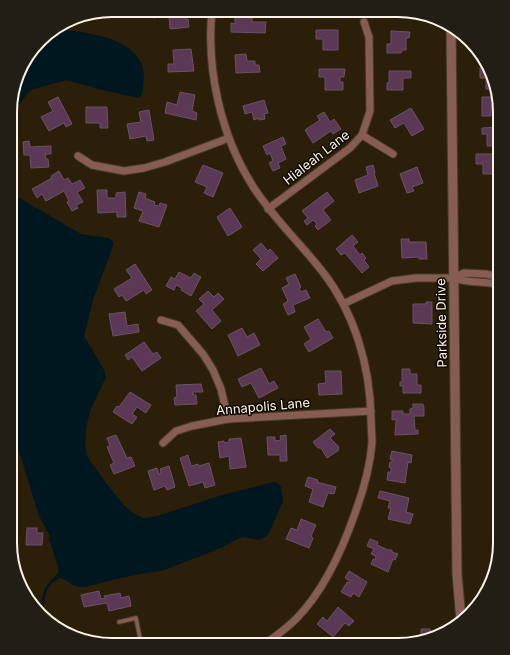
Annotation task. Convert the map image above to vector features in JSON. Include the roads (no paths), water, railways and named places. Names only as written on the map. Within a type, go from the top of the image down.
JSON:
[{"type":"street","points":[[212,17],[211,51],[213,66],[220,105],[229,138],[253,187],[268,209],[323,272],[343,304],[354,328],[364,357],[369,386],[372,442],[368,471],[361,498],[340,553],[327,577],[313,599],[297,618],[273,638]]},
{"type":"street","name":"Hialeah Lane","points":[[268,209],[350,148],[362,135],[370,111],[369,38],[364,22]]},
{"type":"street","name":"Parkside Drive","points":[[451,33],[457,574],[460,614]]},
{"type":"street","points":[[362,135],[393,154]]},
{"type":"street","points":[[78,156],[92,165],[124,171],[144,168],[165,162],[229,138]]},
{"type":"street","points":[[454,278],[464,273],[493,276]]},
{"type":"street","points":[[343,304],[392,281],[416,278],[454,278],[461,281],[493,283]]},
{"type":"street","points":[[161,320],[178,325],[203,354],[213,370],[221,389],[228,419]]},
{"type":"street","name":"Annapolis Lane","points":[[163,443],[176,431],[192,426],[228,419],[371,411]]},
{"type":"lane","points":[[119,622],[136,618],[140,638]]},
{"type":"water","points":[[65,30],[82,32],[111,39],[124,45],[135,53],[142,64],[144,78],[143,92],[139,98],[66,80],[31,90],[17,110],[20,88],[24,76],[33,59],[49,41]]},
{"type":"water","points":[[17,196],[81,234],[108,238],[112,240],[114,244],[94,297],[84,336],[104,370],[106,377],[90,411],[86,429],[85,446],[88,458],[124,505],[133,513],[143,518],[157,516],[222,495],[274,482],[278,483],[281,487],[283,501],[266,537],[259,540],[242,537],[221,548],[164,570],[125,577],[85,587],[73,585],[60,578],[54,581],[47,589],[44,609],[41,606],[44,591],[51,580],[57,575],[59,570],[49,539],[50,536],[39,516],[17,445]]}]
